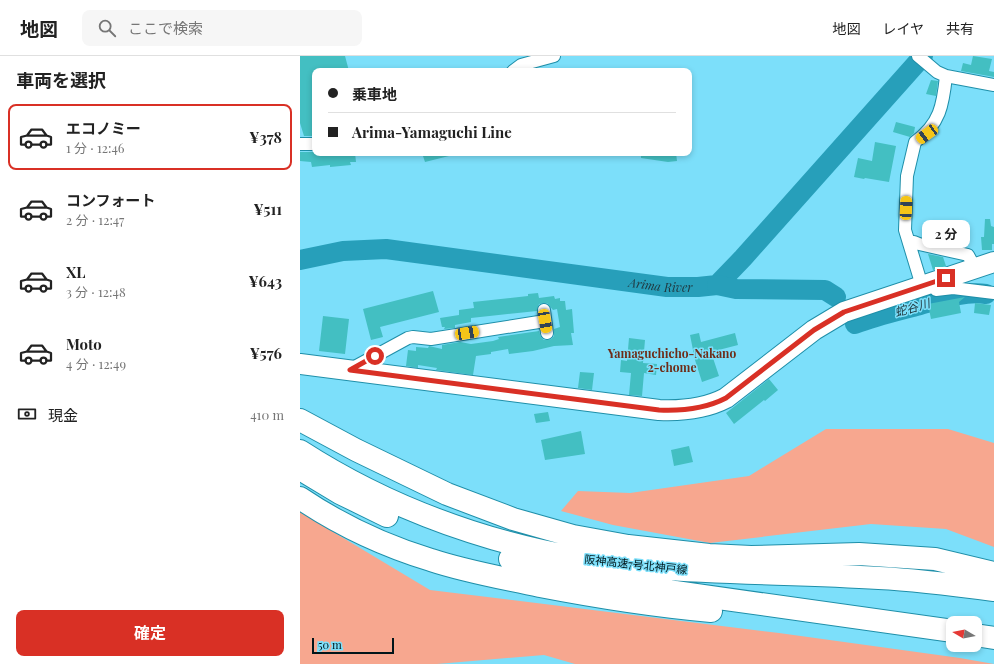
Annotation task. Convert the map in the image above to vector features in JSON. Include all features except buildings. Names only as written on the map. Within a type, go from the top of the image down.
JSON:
[{"type":"highway","points":[[300,420],[356,450],[422,482],[477,506],[543,528],[600,542],[670,552],[730,556],[859,554],[935,559],[994,573]]},
{"type":"highway","name":"阪神高速7号北神戸線","points":[[300,451],[379,512],[418,529],[464,545],[558,571],[675,592],[946,630]]},
{"type":"highway","name":"阪神高速7号北神戸線","points":[[300,469],[345,487],[467,531],[511,544],[566,556],[655,568],[879,578],[944,583],[994,590]]},
{"type":"highway","points":[[300,498],[355,530],[406,552],[451,566],[506,579],[612,599],[662,606],[721,612],[896,623]]},
{"type":"highway","points":[[982,636],[994,638]]},
{"type":"main road","points":[[300,364],[675,411],[702,407],[726,398],[814,330],[844,312],[994,262]]},
{"type":"street","points":[[517,68],[521,65],[554,56]]},
{"type":"street","points":[[918,56],[942,74],[994,85]]},
{"type":"street","points":[[942,74],[944,98],[938,116],[927,134],[915,142],[907,176],[905,230],[927,284],[936,290],[953,288],[994,293]]},
{"type":"street","points":[[300,144],[312,144]]},
{"type":"street","points":[[909,242],[968,255],[975,268]]},
{"type":"street","points":[[350,370],[408,338],[414,337],[431,339],[479,326],[546,321]]},
{"type":"shaded area","points":[[826,429],[948,429],[994,443],[994,547],[946,529],[871,524],[710,543],[613,525],[561,511],[578,491],[630,493],[749,476]]},
{"type":"shaded area","points":[[300,512],[430,590],[779,633],[994,664],[575,664],[544,655],[437,664],[300,664]]},
{"type":"waterway","name":"Arima River","points":[[300,260],[343,251],[386,249],[667,287],[698,287],[717,285],[743,258],[923,56]]},
{"type":"waterway","name":"蛇谷川","points":[[717,285],[736,289],[825,290],[836,297]]},
{"type":"waterway","name":"蛇谷川","points":[[855,324],[953,296],[977,293],[986,294]]},
{"type":"district","name":"Yamaguchicho-Nakano 2-chome","points":[[672,360]]},
{"type":"route","points":[[375,356],[350,370],[675,411],[702,407],[726,398],[814,330],[844,312],[946,278]]}]
